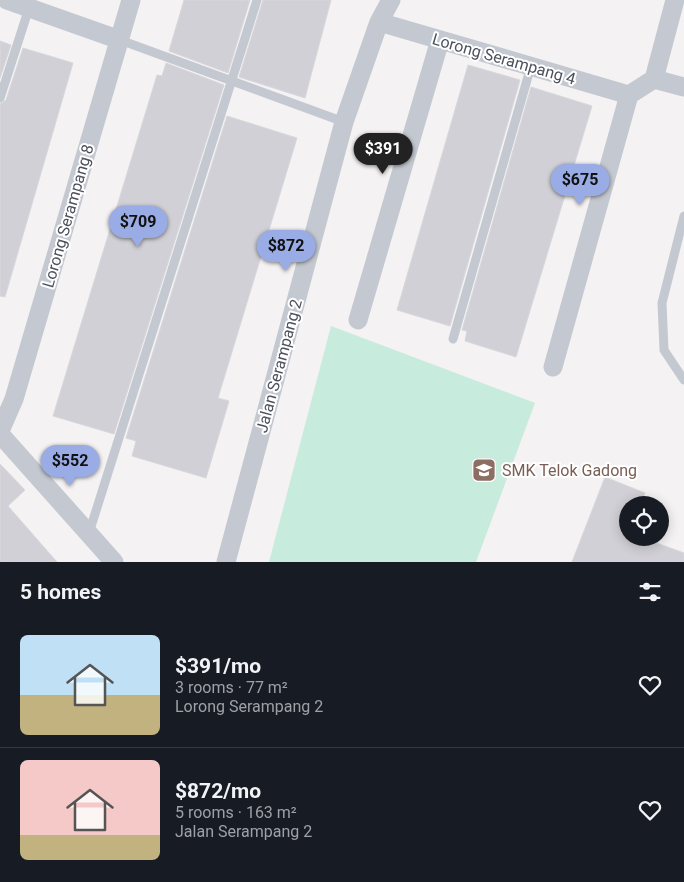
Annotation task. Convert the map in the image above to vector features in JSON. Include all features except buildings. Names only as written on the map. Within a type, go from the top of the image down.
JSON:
[{"type":"street","points":[[7,0],[120,40]]},
{"type":"street","name":"Lorong Serampang 8","points":[[0,432],[14,400],[132,0]]},
{"type":"street","name":"Jalan Serampang 2","points":[[226,562],[344,122],[379,22],[391,0]]},
{"type":"street","points":[[553,367],[629,95],[654,79],[675,0]]},
{"type":"street","name":"Lorong Serampang 4","points":[[379,22],[629,95]]},
{"type":"street","points":[[358,320],[440,40]]},
{"type":"street","points":[[654,79],[684,86]]},
{"type":"street","points":[[0,432],[114,562]]},
{"type":"lane","points":[[89,533],[257,0]]},
{"type":"lane","points":[[0,98],[29,8]]},
{"type":"lane","points":[[120,40],[344,122]]},
{"type":"lane","points":[[453,339],[531,66]]},
{"type":"lane","points":[[684,216],[662,303],[662,322],[664,350],[684,380]]},
{"type":"green space","points":[[331,326],[535,403],[476,562],[269,562]]},
{"type":"place","name":"SMK Telok Gadong","points":[[484,470]]}]
